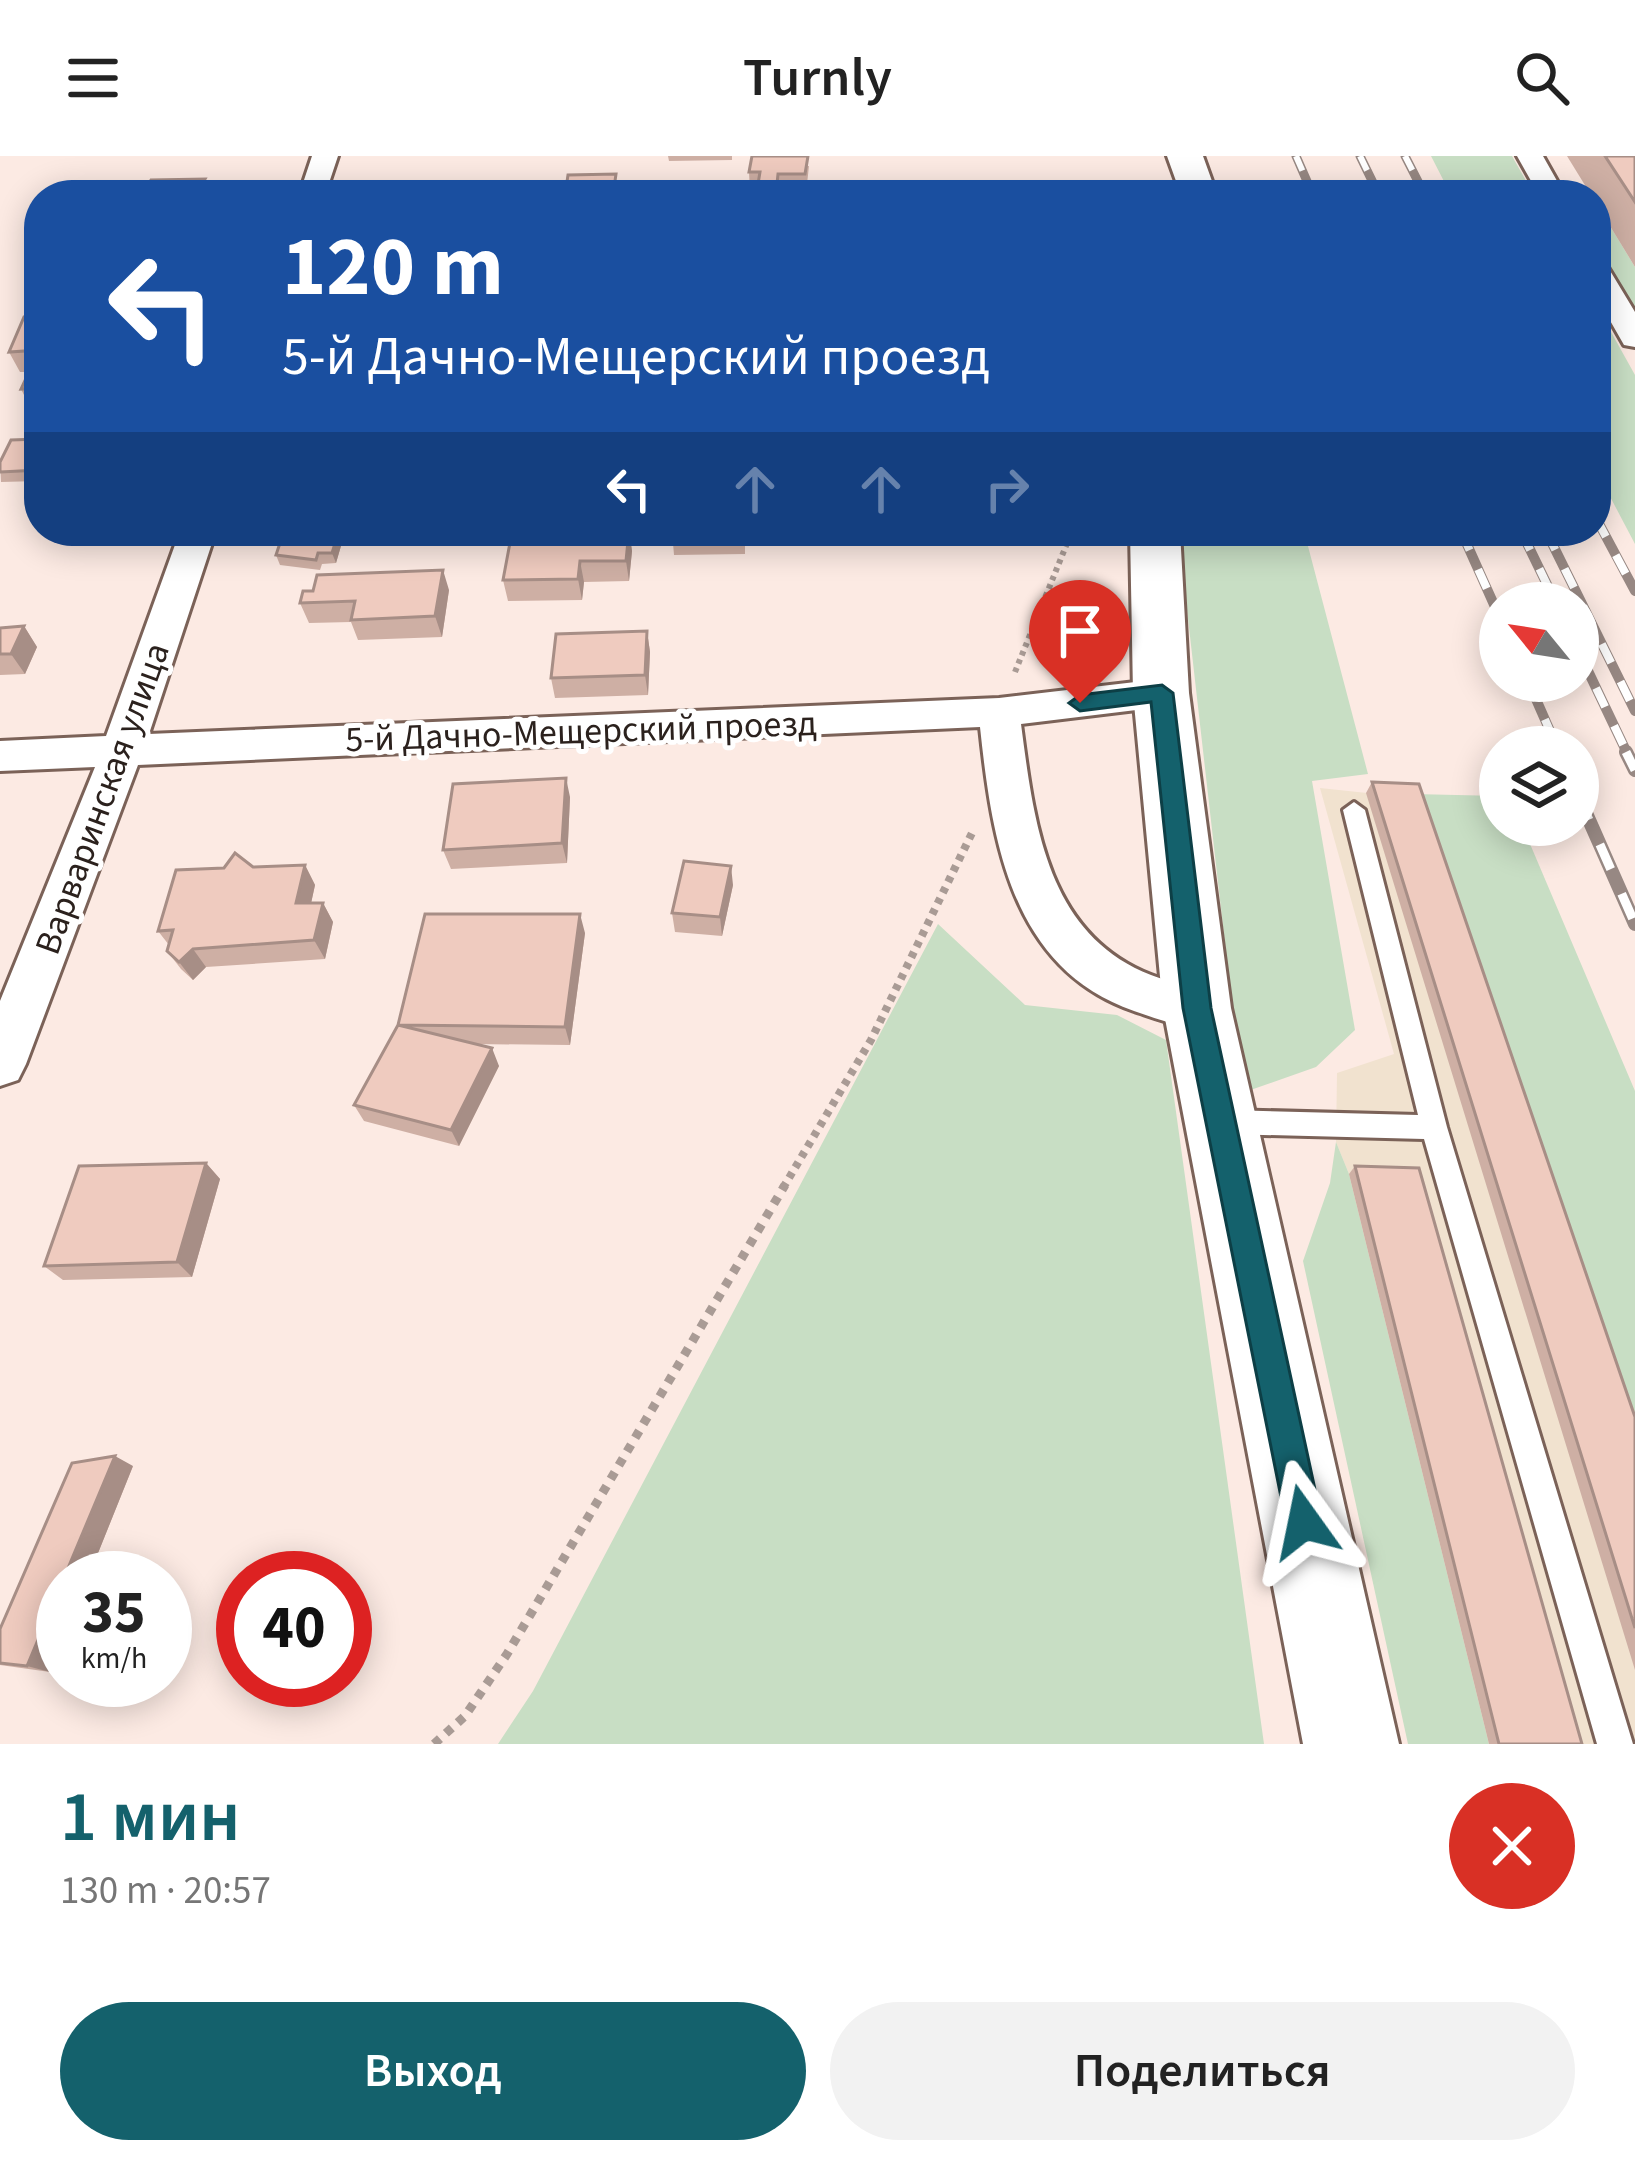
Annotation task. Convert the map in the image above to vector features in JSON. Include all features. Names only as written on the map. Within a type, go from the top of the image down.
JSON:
[{"type":"street","points":[[1611,297],[1635,338]]},
{"type":"street","name":"Варваринская улица","points":[[0,1064],[123,749],[193,546]]},
{"type":"street","points":[[1156,546],[1162,693],[1197,1008],[1351,1744]]},
{"type":"street","name":"5-й Дачно-Мещерский проезд","points":[[0,756],[999,712],[1162,693]]},
{"type":"street","points":[[999,712],[1016,843],[1045,917],[1085,962],[1135,990],[1197,1008]]},
{"type":"lane","points":[[1354,810],[1434,1127],[1615,1744]]},
{"type":"lane","points":[[1219,1122],[1434,1127]]},
{"type":"path","points":[[999,712],[1066,546]]},
{"type":"path","points":[[434,1744],[465,1716],[507,1654],[872,1040],[1005,763]]},
{"type":"shaded area","points":[[1320,788],[1367,793],[1635,1455],[1635,1744],[1489,1744],[1349,1174],[1336,1142],[1337,1073],[1394,1054]]},
{"type":"green space","points":[[1431,156],[1512,156],[1526,180],[1443,180]]},
{"type":"green space","points":[[1611,228],[1635,267],[1635,336],[1611,295]]},
{"type":"green space","points":[[1611,332],[1635,375],[1635,544],[1611,498]]},
{"type":"green space","points":[[1180,546],[1308,546],[1368,774],[1312,781],[1355,1030],[1316,1067],[1242,1093]]},
{"type":"green space","points":[[1413,794],[1479,796],[1479,846],[1531,846],[1635,1091],[1635,1455]]},
{"type":"green space","points":[[938,924],[1025,1005],[1117,1015],[1166,1040],[1264,1744],[498,1744],[533,1691]]},
{"type":"green space","points":[[1336,1142],[1349,1174],[1489,1744],[1408,1744],[1303,1261],[1330,1183]]},
{"type":"building","points":[[752,156],[808,156],[805,174],[759,180],[760,172],[749,172]]},
{"type":"building","points":[[1605,156],[1635,156],[1635,202]]},
{"type":"building","points":[[616,174],[615,180],[567,180],[568,175]]},
{"type":"building","points":[[24,317],[24,351],[9,352]]},
{"type":"building","points":[[11,440],[24,440],[24,471],[0,472],[0,462]]},
{"type":"building","points":[[279,546],[334,546],[332,553],[318,553],[316,560],[276,555]]},
{"type":"building","points":[[509,546],[628,546],[626,561],[580,561],[578,579],[503,580]]},
{"type":"building","points":[[443,570],[435,616],[351,620],[355,601],[300,603],[303,591],[313,591],[317,575]]},
{"type":"building","points":[[24,626],[11,654],[0,654],[0,628]]},
{"type":"building","points":[[647,631],[645,675],[551,678],[556,634]]},
{"type":"building","points":[[566,778],[562,843],[443,850],[453,784]]},
{"type":"building","points":[[1372,782],[1419,784],[1635,1417],[1635,1628]]},
{"type":"building","points":[[235,853],[253,867],[305,865],[296,903],[323,903],[314,940],[193,949],[179,962],[167,951],[173,930],[158,931],[176,870],[224,868]]},
{"type":"building","points":[[684,861],[731,866],[720,917],[672,913]]},
{"type":"building","points":[[425,914],[580,914],[565,1027],[398,1025]]},
{"type":"building","points":[[398,1025],[492,1048],[451,1130],[354,1105]]},
{"type":"building","points":[[206,1163],[177,1262],[44,1266],[79,1166]]},
{"type":"building","points":[[1355,1166],[1419,1168],[1582,1744],[1499,1744]]},
{"type":"building","points":[[115,1456],[75,1551],[36,1551],[36,1645],[27,1666],[0,1663],[0,1629],[72,1463]]},
{"type":"railway","points":[[1296,156],[1306,180]]},
{"type":"railway","points":[[1360,156],[1372,180]]},
{"type":"railway","points":[[1405,156],[1417,180]]},
{"type":"railway","points":[[1468,546],[1484,582]]},
{"type":"railway","points":[[1528,546],[1546,582]]},
{"type":"railway","points":[[1553,546],[1635,711]]},
{"type":"railway","points":[[1611,546],[1635,591]]},
{"type":"railway","points":[[1599,694],[1628,755]]},
{"type":"railway","points":[[1537,702],[1548,726]]},
{"type":"railway","points":[[1626,752],[1635,770]]},
{"type":"railway","points":[[1599,843],[1635,924]]},
{"type":"route","points":[[1080,703],[1162,693],[1197,1008],[1304,1522]]}]
